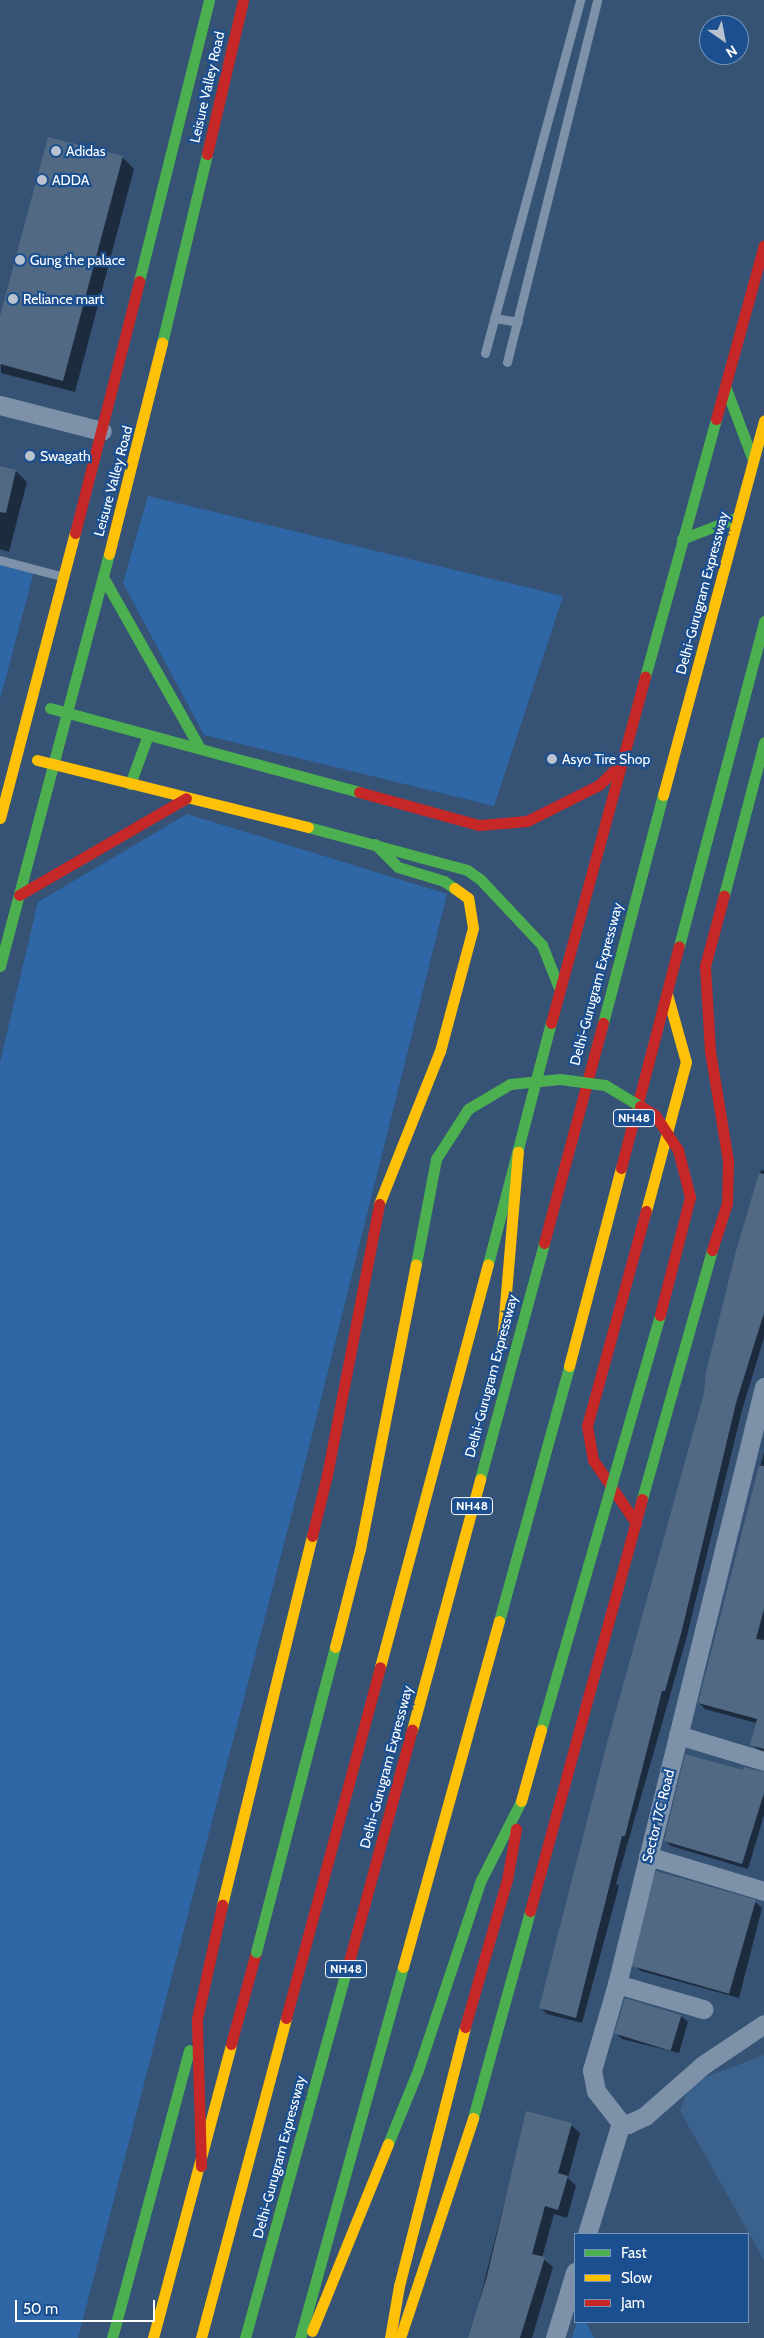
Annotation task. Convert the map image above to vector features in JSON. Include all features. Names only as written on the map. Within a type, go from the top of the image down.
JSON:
[{"type":"main road","name":"Leisure Valley Road","points":[[0,818],[102,431],[209,0]]},
{"type":"main road","name":"Leisure Valley Road","points":[[0,966],[137,449],[243,0]]},
{"type":"main road","points":[[201,2338],[518,1152],[559,988],[764,245]]},
{"type":"main road","points":[[725,386],[753,460]]},
{"type":"main road","name":"Delhi-Gurugram Expressway","points":[[245,2338],[448,1600],[496,1412],[764,420]]},
{"type":"main road","points":[[682,539],[738,517]]},
{"type":"main road","points":[[103,577],[199,747]]},
{"type":"main road","name":"NH48","points":[[300,2338],[500,1614],[667,992],[764,621]]},
{"type":"main road","points":[[31,702],[479,825],[526,821],[599,785],[619,766]]},
{"type":"main road","points":[[720,788],[753,711]]},
{"type":"main road","points":[[130,784],[148,735]]},
{"type":"main road","points":[[400,2338],[476,2108],[700,1286],[726,1203],[728,1161],[710,1051],[705,966],[764,742]]},
{"type":"main road","points":[[17,754],[53,765],[442,861],[467,870],[480,879],[542,945],[559,988]]},
{"type":"main road","points":[[19,894],[186,798]]},
{"type":"main road","points":[[112,2338],[197,2019],[251,1777],[327,1475],[378,1202],[440,1051],[474,928],[468,898],[444,881],[398,867],[374,844]]},
{"type":"main road","points":[[636,1523],[594,1460],[587,1426],[686,1062],[667,992]]},
{"type":"main road","points":[[152,2337],[201,2166],[360,1549],[436,1159],[468,1109],[510,1084],[560,1079],[605,1085],[655,1115],[678,1150],[690,1197],[668,1285],[521,1800],[507,1880],[399,2286],[390,2338]]},
{"type":"main road","points":[[496,1412],[518,1152]]},
{"type":"main road","points":[[309,2338],[418,2070],[480,1880],[521,1800]]},
{"type":"main road","points":[[197,2019],[201,2166]]},
{"type":"street","points":[[0,405],[102,431]]},
{"type":"street","name":"Sector 17C Road","points":[[621,2123],[601,2101],[592,2082],[592,2070],[617,1984],[764,1387]]},
{"type":"street","points":[[678,1735],[764,1761]]},
{"type":"street","points":[[648,1856],[764,1892]]},
{"type":"street","points":[[617,1984],[703,2009]]},
{"type":"street","points":[[587,2233],[621,2123],[628,2124],[645,2116],[704,2065],[764,2024]]},
{"type":"street","points":[[555,2338],[574,2275]]},
{"type":"lane","points":[[485,353],[580,0]]},
{"type":"lane","points":[[507,362],[597,0]]},
{"type":"lane","points":[[568,43],[586,46]]},
{"type":"lane","points":[[494,318],[518,322]]},
{"type":"lane","points":[[0,560],[64,576]]},
{"type":"shaded area","points":[[148,496],[563,596],[494,806],[204,735],[123,583]]},
{"type":"shaded area","points":[[0,562],[34,571],[0,700]]},
{"type":"shaded area","points":[[187,814],[447,894],[306,1459],[78,2338],[0,2338],[0,1062],[38,902]]},
{"type":"shaded area","points":[[764,2055],[764,2260],[680,2111],[690,2083]]},
{"type":"shaded area","points":[[577,2323],[586,2323],[594,2338],[572,2338]]},
{"type":"building","points":[[48,137],[123,156],[63,381],[0,364],[0,316]]},
{"type":"building","points":[[0,466],[16,470],[6,513],[0,512]]},
{"type":"building","points":[[759,1173],[764,1174],[764,1313],[736,1403],[682,1630],[665,1691],[662,1691],[625,1836],[622,1836],[576,2018],[539,2008],[607,1743],[704,1393],[706,1372],[736,1251]]},
{"type":"building","points":[[759,1466],[764,1466],[764,1609],[756,1639],[764,1640],[764,1749],[750,1745],[757,1719],[698,1703]]},
{"type":"building","points":[[685,1754],[743,1770],[744,1767],[764,1772],[764,1793],[742,1864],[664,1841]]},
{"type":"building","points":[[656,1871],[756,1900],[729,1994],[629,1965]]},
{"type":"building","points":[[625,1998],[681,2015],[671,2051],[614,2033]]},
{"type":"building","points":[[526,2111],[572,2123],[558,2173],[568,2176],[558,2210],[545,2206],[532,2254],[545,2257],[520,2338],[468,2338],[487,2276]]},
{"type":"traffic: fast","points":[[139,281],[209,0]]},
{"type":"traffic: fast","points":[[162,343],[207,154]]},
{"type":"traffic: fast","points":[[725,386],[753,460]]},
{"type":"traffic: fast","points":[[645,677],[716,419]]},
{"type":"traffic: fast","points":[[682,539],[738,517]]},
{"type":"traffic: fast","points":[[0,966],[109,554]]},
{"type":"traffic: fast","points":[[103,577],[199,747]]},
{"type":"traffic: fast","points":[[679,946],[764,621]]},
{"type":"traffic: fast","points":[[50,708],[359,792]]},
{"type":"traffic: fast","points":[[130,784],[148,735]]},
{"type":"traffic: fast","points":[[724,895],[764,742]]},
{"type":"traffic: fast","points":[[603,1023],[663,795]]},
{"type":"traffic: fast","points":[[308,827],[467,870],[480,879],[542,945],[559,988]]},
{"type":"traffic: fast","points":[[375,844],[398,867],[444,881],[454,888]]},
{"type":"traffic: fast","points":[[488,1264],[551,1023]]},
{"type":"traffic: fast","points":[[416,1264],[436,1159],[468,1109],[510,1084],[560,1079],[605,1085],[640,1106]]},
{"type":"traffic: fast","points":[[480,1479],[544,1243]]},
{"type":"traffic: fast","points":[[642,1499],[712,1250]]},
{"type":"traffic: fast","points":[[541,1730],[660,1315]]},
{"type":"traffic: fast","points":[[499,1621],[569,1366]]},
{"type":"traffic: fast","points":[[256,1952],[335,1647]]},
{"type":"traffic: fast","points":[[388,2144],[418,2070],[481,1880],[521,1801]]},
{"type":"traffic: fast","points":[[473,2118],[530,1911]]},
{"type":"traffic: fast","points":[[245,2338],[348,1965]]},
{"type":"traffic: fast","points":[[300,2338],[403,1967]]},
{"type":"traffic: fast","points":[[112,2338],[189,2050]]},
{"type":"traffic: slow","points":[[109,554],[162,343]]},
{"type":"traffic: slow","points":[[663,795],[764,420]]},
{"type":"traffic: slow","points":[[0,818],[75,533]]},
{"type":"traffic: slow","points":[[37,760],[308,827]]},
{"type":"traffic: slow","points":[[379,1204],[440,1051],[473,928],[468,898],[454,888]]},
{"type":"traffic: slow","points":[[646,1211],[686,1062],[667,994]]},
{"type":"traffic: slow","points":[[502,1341],[518,1152]]},
{"type":"traffic: slow","points":[[569,1366],[621,1168]]},
{"type":"traffic: slow","points":[[335,1647],[360,1549],[416,1264]]},
{"type":"traffic: slow","points":[[380,1667],[488,1264]]},
{"type":"traffic: slow","points":[[412,1730],[480,1479]]},
{"type":"traffic: slow","points":[[222,1905],[312,1536]]},
{"type":"traffic: slow","points":[[403,1967],[499,1621]]},
{"type":"traffic: slow","points":[[521,1801],[541,1730]]},
{"type":"traffic: slow","points":[[201,2338],[286,2018]]},
{"type":"traffic: slow","points":[[390,2338],[399,2286],[465,2027]]},
{"type":"traffic: slow","points":[[153,2338],[231,2044]]},
{"type":"traffic: slow","points":[[400,2338],[473,2118]]},
{"type":"traffic: slow","points":[[312,2331],[388,2144]]},
{"type":"traffic: jam","points":[[207,154],[243,0]]},
{"type":"traffic: jam","points":[[716,419],[764,245]]},
{"type":"traffic: jam","points":[[75,533],[139,281]]},
{"type":"traffic: jam","points":[[551,1023],[645,677]]},
{"type":"traffic: jam","points":[[359,792],[479,825],[527,821],[599,785],[619,766]]},
{"type":"traffic: jam","points":[[19,895],[186,798]]},
{"type":"traffic: jam","points":[[712,1250],[727,1203],[728,1161],[710,1051],[705,966],[724,895]]},
{"type":"traffic: jam","points":[[621,1168],[679,946]]},
{"type":"traffic: jam","points":[[544,1243],[603,1023]]},
{"type":"traffic: jam","points":[[640,1106],[655,1115],[678,1150],[690,1197],[660,1315]]},
{"type":"traffic: jam","points":[[312,1536],[327,1475],[379,1204]]},
{"type":"traffic: jam","points":[[636,1523],[593,1460],[587,1426],[646,1211]]},
{"type":"traffic: jam","points":[[530,1911],[642,1499]]},
{"type":"traffic: jam","points":[[286,2018],[380,1667]]},
{"type":"traffic: jam","points":[[348,1965],[412,1730]]},
{"type":"traffic: jam","points":[[465,2027],[507,1880],[516,1829]]},
{"type":"traffic: jam","points":[[201,2166],[197,2019],[222,1905]]},
{"type":"traffic: jam","points":[[231,2044],[256,1952]]},
{"type":"place","name":"Adidas","points":[[56,151]]},
{"type":"place","name":"ADDA","points":[[42,180]]},
{"type":"place","name":"Gung the palace","points":[[20,260]]},
{"type":"place","name":"Reliance mart","points":[[13,299]]},
{"type":"place","name":"Swagath","points":[[30,456]]},
{"type":"place","name":"Asyo Tire Shop","points":[[552,759]]}]
